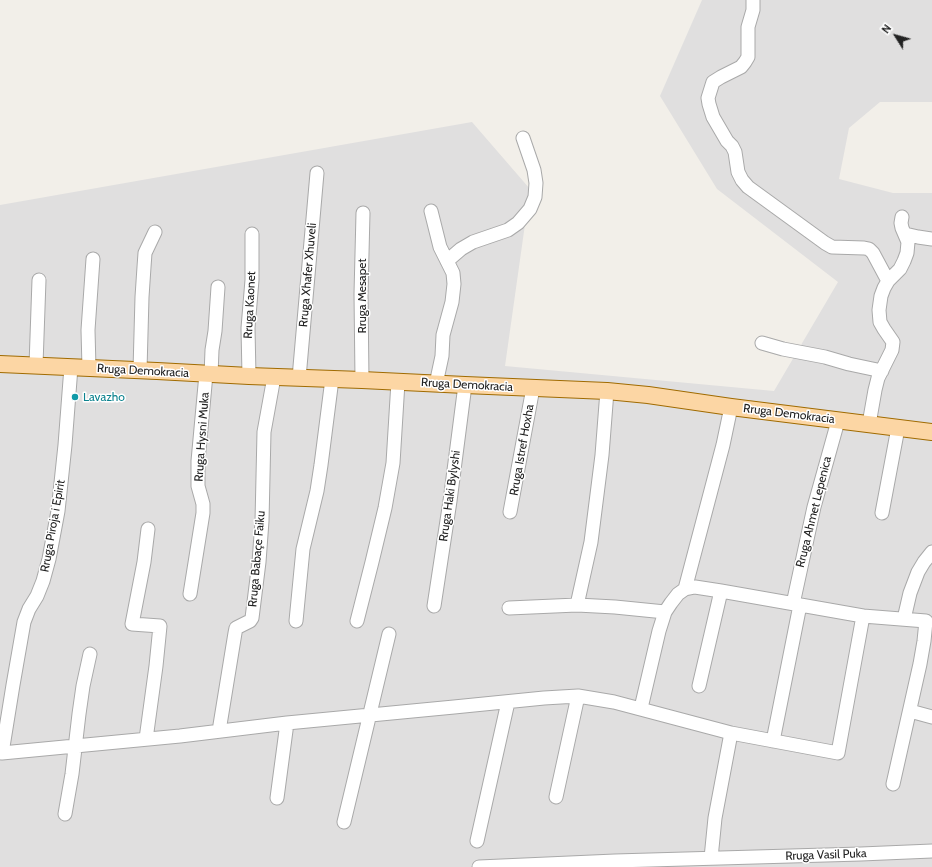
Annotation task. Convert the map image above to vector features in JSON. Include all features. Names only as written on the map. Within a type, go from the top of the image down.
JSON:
[{"type":"main road","name":"Rruga Demokracia","points":[[0,364],[607,391],[932,432]]},
{"type":"street","points":[[753,0],[753,10],[748,27],[748,57],[741,67],[714,82],[708,98],[714,117],[727,141],[735,152],[738,172],[742,180],[754,191],[828,245],[832,247],[864,248],[869,250],[873,253],[888,281]]},
{"type":"street","points":[[447,261],[461,249],[473,242],[508,230],[518,223],[530,209],[535,197],[536,183],[534,170],[524,138]]},
{"type":"street","name":"Rruga Xhafer Xhuveli","points":[[299,378],[316,173]]},
{"type":"street","points":[[431,211],[440,247],[453,273],[454,284],[452,302],[443,335],[442,356],[436,384]]},
{"type":"street","name":"Rruga Mesapet","points":[[362,380],[361,294],[363,213]]},
{"type":"street","points":[[869,424],[878,378],[892,350],[893,342],[880,322],[879,310],[884,288],[904,261],[908,242],[901,224],[902,217]]},
{"type":"street","points":[[140,370],[144,267],[146,254],[155,232]]},
{"type":"street","name":"Rruga Kaonet","points":[[249,376],[248,328],[252,280],[252,234]]},
{"type":"street","points":[[905,234],[918,238],[932,239]]},
{"type":"street","points":[[89,368],[88,330],[93,259]]},
{"type":"street","points":[[36,365],[39,280]]},
{"type":"street","name":"Rruga Hysni Muka","points":[[190,594],[203,513],[198,486],[198,461],[215,331],[218,287]]},
{"type":"street","points":[[762,343],[882,371]]},
{"type":"street","name":"Rruga Piroja i Epirit","points":[[71,367],[58,511],[49,559],[43,580],[24,622],[2,753],[76,746]]},
{"type":"street","name":"Rruga Babaçe Faiku","points":[[219,731],[236,628],[250,621],[252,618],[259,562],[262,520],[264,432],[274,377]]},
{"type":"street","points":[[296,621],[303,549],[317,491],[332,379]]},
{"type":"street","points":[[357,621],[385,508],[393,463],[398,382]]},
{"type":"street","name":"Rruga Haki Bylyshi","points":[[434,606],[450,501],[465,385]]},
{"type":"street","name":"Rruga Istref Hoxha","points":[[510,512],[533,388]]},
{"type":"street","points":[[577,605],[591,542],[602,455],[607,391]]},
{"type":"street","points":[[685,589],[723,445],[731,407]]},
{"type":"street","name":"Rruga Ahmet Lepenica","points":[[773,741],[814,507],[838,421]]},
{"type":"street","points":[[882,513],[898,428]]},
{"type":"street","points":[[146,739],[160,626],[132,624],[144,562],[148,529]]},
{"type":"street","points":[[904,619],[910,594],[918,572],[932,552]]},
{"type":"street","points":[[641,708],[659,631],[665,612],[671,602],[685,589],[695,587],[863,616],[929,621],[893,784]]},
{"type":"street","points":[[699,686],[721,591]]},
{"type":"street","points":[[509,608],[577,605],[665,612]]},
{"type":"street","points":[[76,746],[287,723],[454,708],[564,696],[578,696],[641,708],[731,733],[838,753],[863,616]]},
{"type":"street","points":[[344,822],[389,634]]},
{"type":"street","points":[[65,814],[76,746],[83,686],[90,654]]},
{"type":"street","points":[[556,797],[578,696]]},
{"type":"street","points":[[477,841],[508,702]]},
{"type":"street","points":[[910,711],[932,717]]},
{"type":"street","points":[[277,798],[287,723]]},
{"type":"street","points":[[712,853],[715,818],[731,733]]},
{"type":"street","name":"Rruga Vasil Puka","points":[[479,867],[712,853],[861,854],[932,851]]},
{"type":"shaded area","points":[[702,0],[932,0],[932,102],[880,102],[849,128],[839,179],[893,193],[932,193],[932,867],[0,867],[0,205],[472,122],[530,189],[505,366],[774,391],[838,282],[717,189],[660,96]]},
{"type":"place","name":"Lavazho","points":[[75,397]]}]
